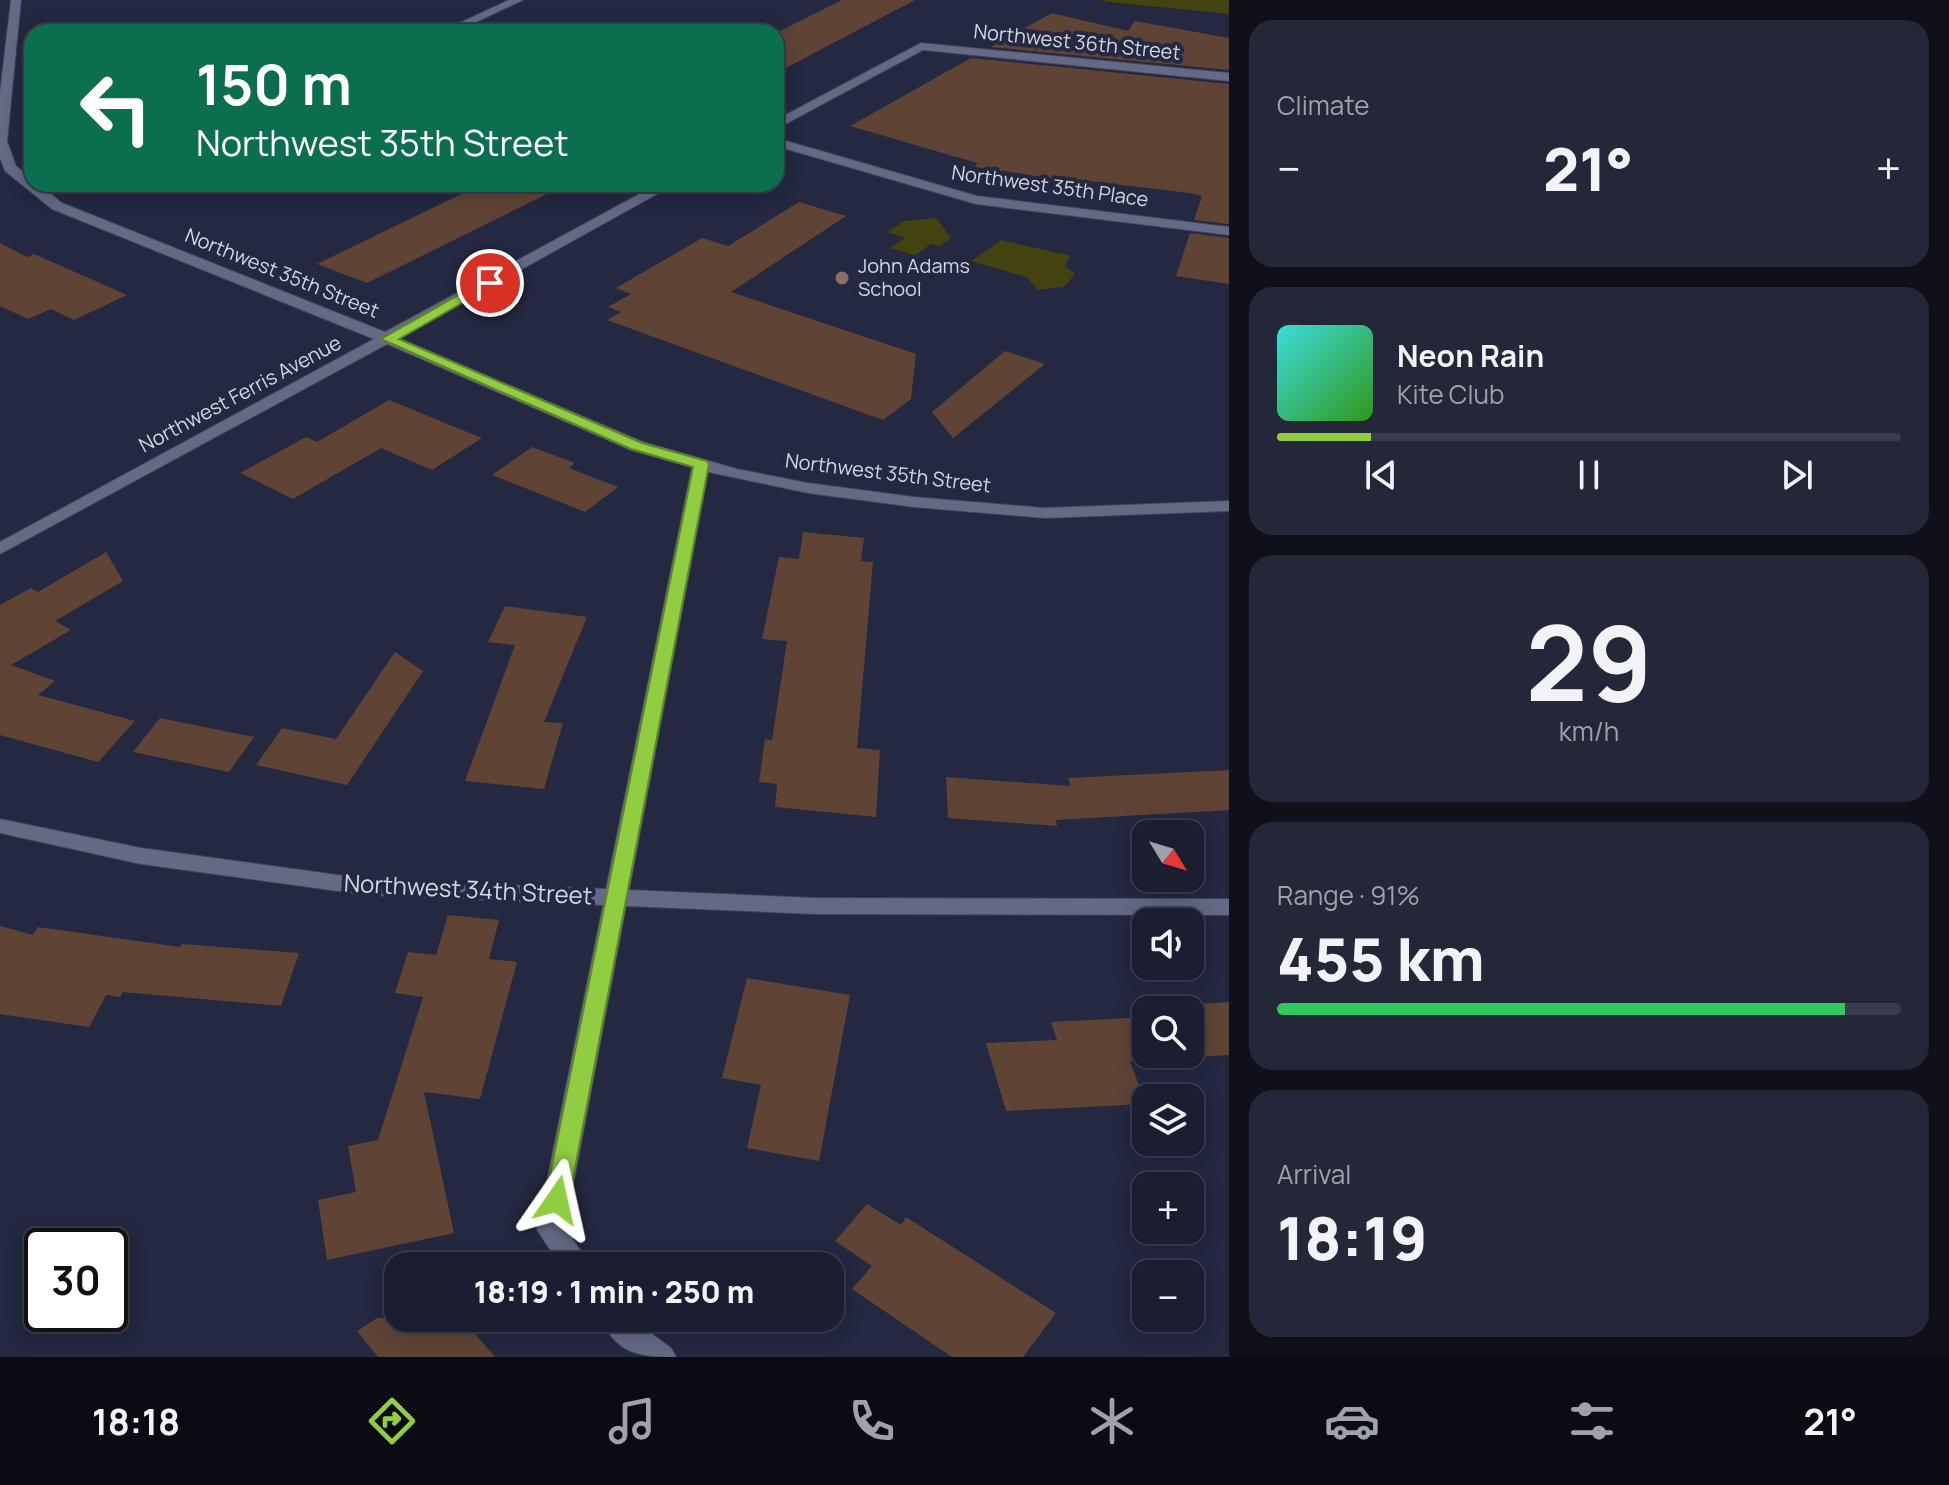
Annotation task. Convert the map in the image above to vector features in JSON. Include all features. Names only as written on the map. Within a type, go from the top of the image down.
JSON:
[{"type":"street","name":"Northwest 35th Street","points":[[16,0],[1,141],[10,168],[24,180]]},
{"type":"street","points":[[464,24],[518,0]]},
{"type":"street","name":"Northwest 36th Street","points":[[784,121],[921,46],[1229,77]]},
{"type":"street","name":"Northwest 35th Place","points":[[784,144],[976,200],[1229,231]]},
{"type":"street","name":"Northwest 35th Street","points":[[38,192],[57,206],[388,339],[637,446],[701,464],[808,488],[914,502],[1045,513],[1229,506]]},
{"type":"street","name":"Northwest Ferris Avenue","points":[[0,549],[654,192]]},
{"type":"street","points":[[567,1252],[551,1230],[701,464]]},
{"type":"street","name":"Northwest 34th Street","points":[[0,826],[141,856],[367,887],[815,906],[1229,907]]},
{"type":"street","points":[[627,1332],[661,1357]]},
{"type":"shaded area","points":[[1098,0],[1229,0],[1229,14],[1109,2]]},
{"type":"shaded area","points":[[936,218],[951,238],[939,246],[931,244],[915,255],[890,248],[905,238],[887,232],[904,221]]},
{"type":"shaded area","points":[[1001,240],[1071,256],[1065,266],[1075,274],[1064,287],[1038,290],[1026,277],[971,261]]},
{"type":"building","points":[[842,0],[915,0],[784,69],[784,29]]},
{"type":"building","points":[[1052,13],[1128,31],[1135,21],[1229,38],[1229,70],[991,47]]},
{"type":"building","points":[[971,58],[1229,84],[1229,224],[1194,220],[1202,196],[975,167],[977,163],[850,126]]},
{"type":"building","points":[[466,192],[551,192],[367,283],[317,264]]},
{"type":"building","points":[[799,202],[846,216],[731,292],[916,354],[911,399],[883,420],[607,320],[621,312],[608,307],[631,294],[616,288],[702,238],[728,246]]},
{"type":"building","points":[[1190,233],[1229,238],[1229,284],[1176,276]]},
{"type":"building","points":[[0,243],[27,257],[34,254],[127,295],[74,320],[51,309],[28,319],[0,306]]},
{"type":"building","points":[[1005,351],[1045,364],[953,438],[932,412]]},
{"type":"building","points":[[389,400],[482,438],[432,470],[381,448],[293,499],[240,473],[306,437],[317,442]]},
{"type":"building","points":[[532,447],[575,463],[569,468],[618,487],[585,512],[492,475]]},
{"type":"building","points":[[803,532],[864,538],[861,561],[873,562],[857,748],[880,750],[876,817],[775,807],[777,784],[759,782],[765,739],[772,740],[787,641],[762,639],[779,557],[799,559]]},
{"type":"building","points":[[106,552],[123,581],[55,621],[71,630],[11,665],[55,681],[38,695],[135,721],[98,762],[0,735],[0,605],[31,588],[38,592]]},
{"type":"building","points":[[505,606],[587,617],[544,722],[563,723],[544,789],[465,781],[515,645],[488,642]]},
{"type":"building","points":[[395,652],[423,671],[347,785],[256,765],[282,728],[336,739]]},
{"type":"building","points":[[160,718],[254,737],[229,772],[133,752]]},
{"type":"building","points":[[1229,770],[1229,810],[1056,820],[1057,826],[948,818],[946,777],[1071,786],[1068,778]]},
{"type":"building","points":[[448,915],[499,920],[489,959],[517,962],[480,1099],[424,1092],[454,1233],[327,1260],[318,1200],[356,1192],[348,1146],[378,1140],[423,997],[395,993],[408,952],[436,955]]},
{"type":"building","points":[[0,926],[33,935],[38,927],[180,947],[182,944],[299,953],[281,1006],[123,992],[120,997],[106,995],[89,1027],[0,1014]]},
{"type":"building","points":[[747,978],[850,995],[819,1161],[747,1148],[761,1085],[722,1078]]},
{"type":"building","points":[[1229,1002],[1229,1055],[1204,1057],[1204,1003]]},
{"type":"building","points":[[1132,1018],[1130,1061],[1139,1084],[1132,1084],[1132,1105],[1006,1111],[986,1043],[1057,1040],[1051,1022]]},
{"type":"building","points":[[867,1204],[901,1225],[906,1217],[1056,1313],[1023,1357],[952,1357],[852,1289],[872,1266],[835,1241]]},
{"type":"building","points":[[377,1318],[384,1318],[384,1332],[473,1332],[495,1357],[378,1357],[357,1331]]},
{"type":"place","name":"John Adams School","points":[[842,278]]},
{"type":"route","points":[[490,283],[388,339],[637,446],[701,464],[557,1200]]}]
